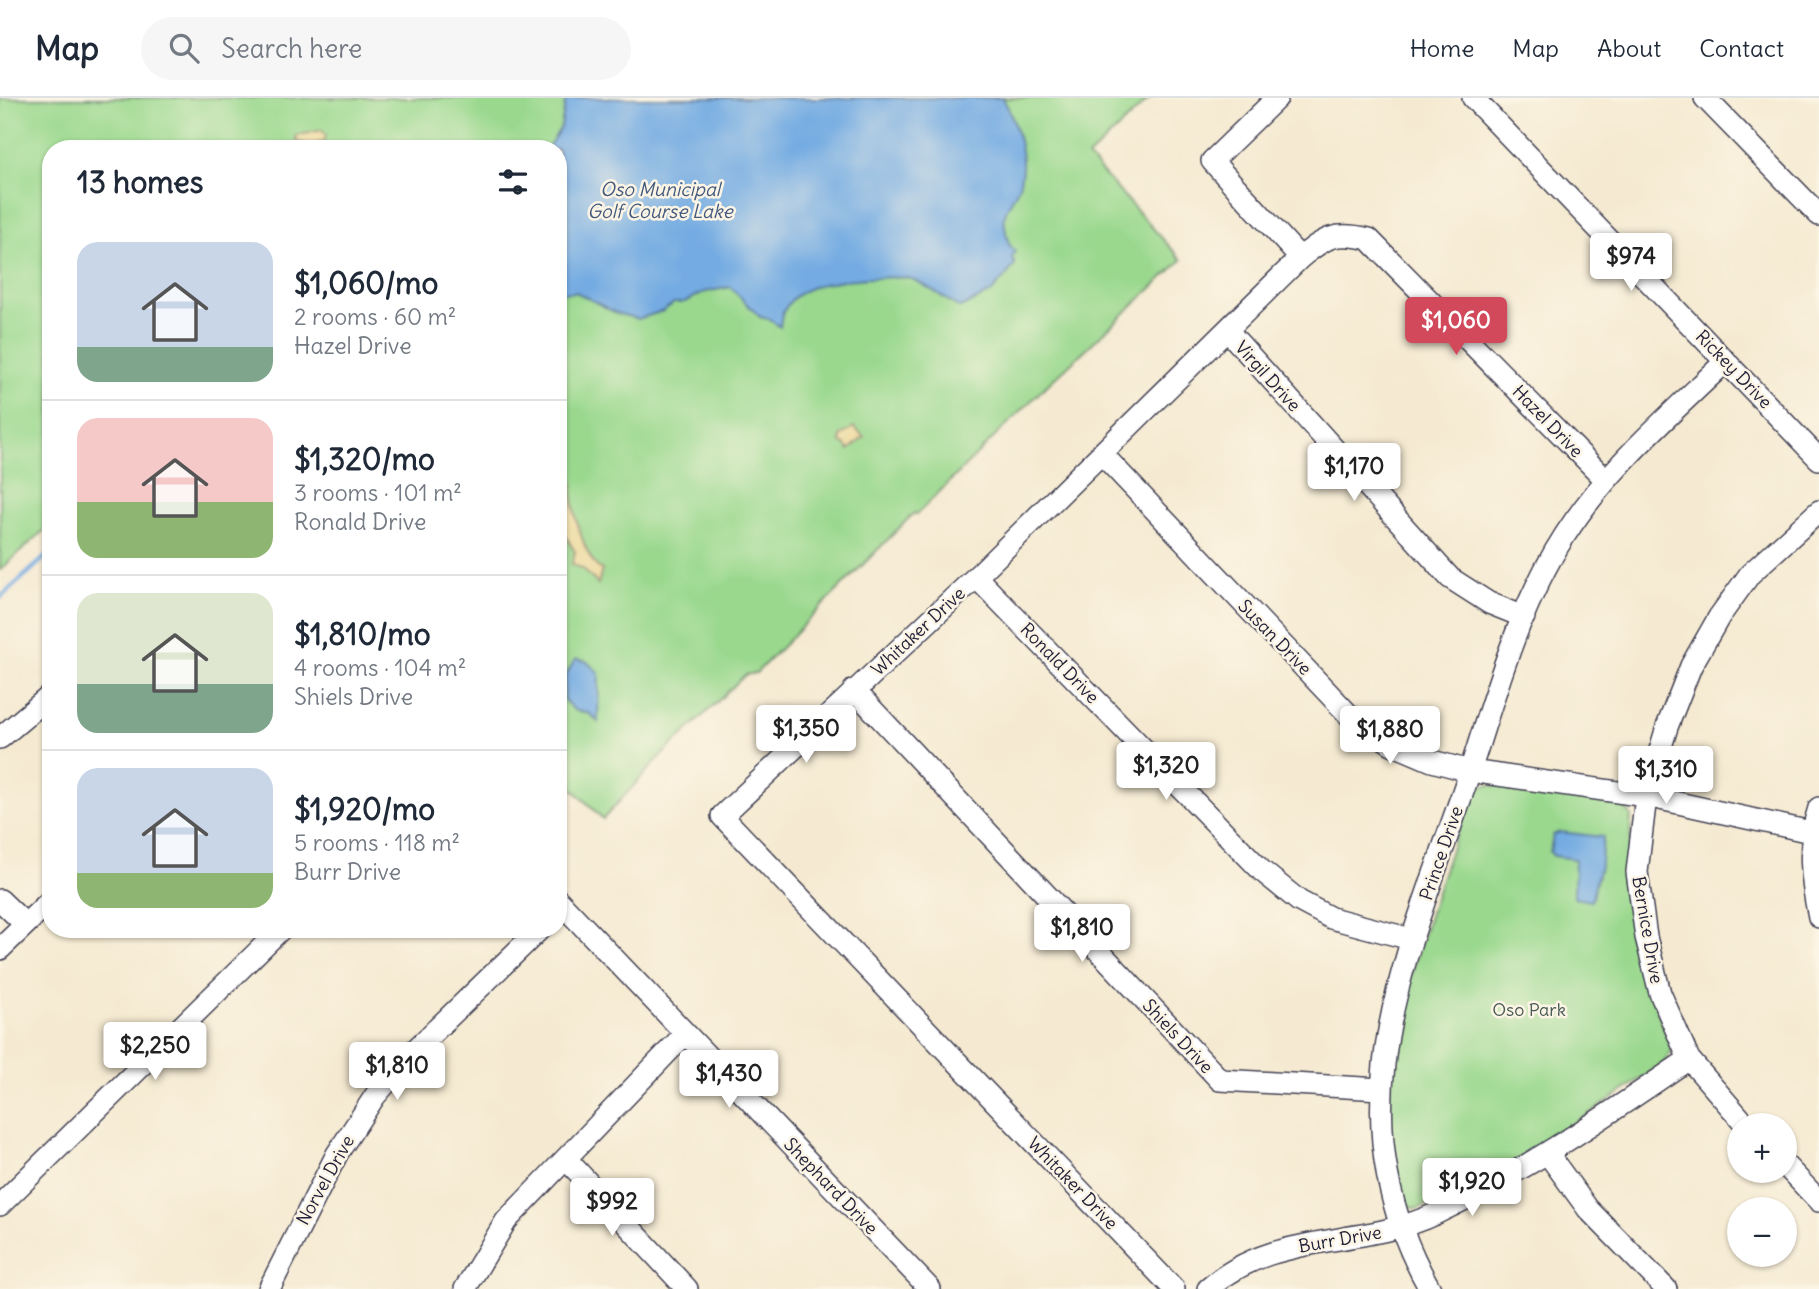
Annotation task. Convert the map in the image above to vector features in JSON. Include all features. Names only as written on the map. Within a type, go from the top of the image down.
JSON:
[{"type":"street","points":[[1278,98],[1212,161],[1300,258]]},
{"type":"street","name":"Rickey Drive","points":[[1473,98],[1819,459]]},
{"type":"street","points":[[1705,98],[1819,215]]},
{"type":"street","name":"Hazel Drive","points":[[1300,258],[1326,237],[1349,234],[1369,239],[1605,479]]},
{"type":"street","name":"Whitaker Drive","points":[[1174,1289],[722,816],[976,577],[1300,258]]},
{"type":"street","name":"Virgil Drive","points":[[1227,330],[1450,579],[1489,603],[1524,617]]},
{"type":"street","name":"Prince Drive","points":[[1430,1289],[1402,1227],[1383,1158],[1381,1089],[1388,1021],[1411,939],[1499,679],[1524,617],[1563,537],[1605,479],[1726,360]]},
{"type":"street","name":"Susan Drive","points":[[1102,454],[1348,714],[1392,744],[1470,771],[1646,796],[1811,832]]},
{"type":"street","name":"Bernice Drive","points":[[1736,1113],[1689,1059],[1660,993],[1646,937],[1637,872],[1646,796],[1667,727],[1691,667],[1719,617],[1750,573],[1819,511]]},
{"type":"street","name":"Ronald Drive","points":[[976,577],[1262,871],[1299,901],[1331,918],[1411,939]]},
{"type":"street","name":"Shiels Drive","points":[[854,690],[1220,1080],[1381,1089]]},
{"type":"street","points":[[0,738],[42,703]]},
{"type":"street","points":[[1819,808],[1811,832],[1812,871],[1819,917]]},
{"type":"street","points":[[0,900],[25,924]]},
{"type":"street","points":[[0,950],[42,908]]},
{"type":"street","name":"Shephard Drive","points":[[567,913],[930,1289]]},
{"type":"street","points":[[0,1205],[272,938]]},
{"type":"street","name":"Norvel Drive","points":[[269,1289],[337,1154],[375,1096],[414,1051],[531,938]]},
{"type":"street","points":[[465,1289],[506,1221],[685,1034]]},
{"type":"street","name":"Burr Drive","points":[[1208,1289],[1227,1271],[1276,1250],[1402,1227],[1436,1213],[1549,1154],[1689,1059]]},
{"type":"street","points":[[1549,1154],[1588,1209],[1666,1289]]},
{"type":"street","points":[[566,1159],[687,1289]]},
{"type":"street","points":[[1797,1178],[1819,1201]]},
{"type":"green space","points":[[0,98],[1150,98],[1088,157],[1182,260],[1043,389],[916,515],[914,513],[756,673],[745,675],[660,757],[603,819],[567,783],[567,140],[42,140],[42,532],[0,570]]},
{"type":"green space","name":"Oso Park","points":[[1490,785],[1620,802],[1631,815],[1629,881],[1636,939],[1653,999],[1672,1050],[1664,1063],[1540,1147],[1465,1191],[1416,1209],[1404,1203],[1392,1140],[1389,1092],[1396,1040],[1423,934],[1469,795],[1480,786]]},
{"type":"sand","points":[[322,130],[326,136],[325,140],[297,140],[296,136]]},
{"type":"sand","points":[[854,427],[864,437],[849,450],[841,443],[841,436]]},
{"type":"sand","points":[[567,467],[573,483],[573,502],[579,530],[590,556],[602,570],[598,584],[583,569],[572,564],[575,552],[567,538]]},
{"type":"water","name":"Oso Municipal Golf Course Lake","points":[[566,98],[1003,98],[1012,117],[1022,161],[1020,182],[1005,216],[1008,240],[1015,251],[1012,258],[1015,265],[991,293],[960,308],[916,281],[896,277],[831,282],[802,292],[791,300],[780,327],[769,319],[760,317],[730,287],[674,303],[663,311],[638,319],[616,313],[576,292],[567,292],[567,140],[553,140],[561,127]]},
{"type":"water","points":[[575,659],[586,661],[599,673],[598,722],[590,714],[574,710],[567,703],[567,673]]},
{"type":"water","points":[[1560,832],[1603,837],[1601,862],[1591,901],[1574,898],[1575,859],[1554,856],[1550,852],[1553,835]]},
{"type":"waterway","points":[[0,598],[42,560]]}]
